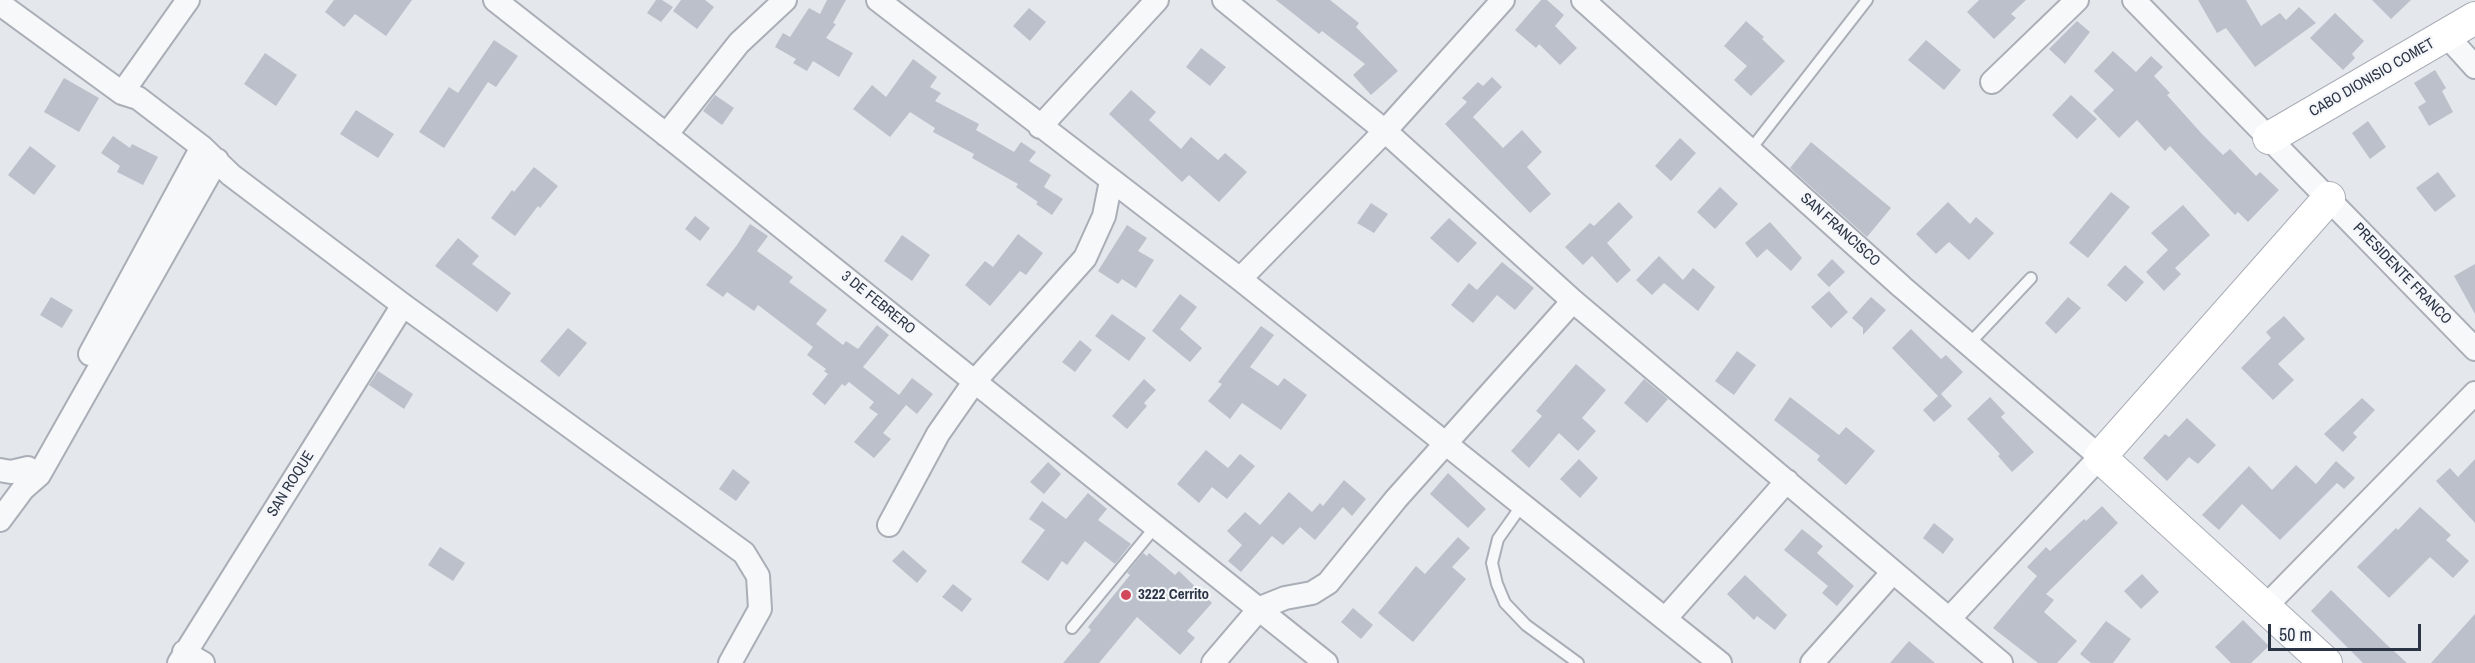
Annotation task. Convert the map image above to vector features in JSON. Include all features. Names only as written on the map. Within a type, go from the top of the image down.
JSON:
[{"type":"street","points":[[122,93],[188,0]]},
{"type":"street","name":"3 DE FEBRERO","points":[[495,0],[1260,608],[1326,663]]},
{"type":"street","points":[[666,135],[739,43],[785,0]]},
{"type":"street","points":[[878,0],[1240,279],[1720,663]]},
{"type":"street","points":[[1040,127],[1157,0]]},
{"type":"street","points":[[1224,0],[1385,131],[1573,300],[2001,663]]},
{"type":"street","points":[[1240,279],[1385,131],[1503,0]]},
{"type":"street","name":"SAN FRANCISCO","points":[[1583,0],[1902,286],[2100,457]]},
{"type":"street","points":[[1992,82],[2076,0]]},
{"type":"street","points":[[2134,0],[2269,138]]},
{"type":"street","points":[[0,4],[122,93],[132,110],[211,163],[744,553],[758,576],[760,609],[730,663]]},
{"type":"street","name":"CABO DIONISIO COMET","points":[[2269,138],[2475,18]]},
{"type":"street","points":[[2446,35],[2475,67]]},
{"type":"street","name":"PRESIDENTE FRANCO","points":[[2269,138],[2475,349]]},
{"type":"street","points":[[0,470],[25,478],[39,475],[211,163]]},
{"type":"street","points":[[889,525],[938,434],[975,381],[1085,258],[1104,216],[1111,181]]},
{"type":"street","points":[[1949,619],[2100,457],[2328,198]]},
{"type":"street","points":[[1213,663],[1260,608],[1285,598],[1312,593],[1328,584],[1396,499],[1573,300]]},
{"type":"street","name":"SAN ROQUE","points":[[189,660],[403,305]]},
{"type":"street","points":[[2266,606],[2475,393]]},
{"type":"street","points":[[2100,457],[2326,663]]},
{"type":"street","points":[[1,518],[25,478]]},
{"type":"street","points":[[1665,619],[1787,481]]},
{"type":"street","points":[[1812,663],[1893,572]]},
{"type":"lane","points":[[1751,149],[1867,0]]},
{"type":"lane","points":[[1969,344],[2031,278]]},
{"type":"lane","points":[[1522,505],[1498,539],[1492,563],[1497,584],[1505,603],[1526,625],[1578,663]]},
{"type":"lane","points":[[1072,628],[1156,526]]},
{"type":"building","points":[[334,0],[412,0],[386,36],[355,14],[344,27],[325,12]]},
{"type":"building","points":[[656,0],[662,0],[673,7],[661,22],[647,13]]},
{"type":"building","points":[[681,0],[705,0],[714,7],[697,29],[673,11]]},
{"type":"building","points":[[827,0],[846,0],[833,23],[836,24],[826,38],[853,53],[839,77],[813,61],[807,71],[793,63],[796,59],[775,47],[783,33],[790,37],[809,8],[820,14]]},
{"type":"building","points":[[1276,0],[1330,0],[1359,23],[1356,27],[1398,71],[1371,95],[1353,75],[1365,64],[1322,31],[1319,34]]},
{"type":"building","points":[[1541,0],[1547,0],[1564,15],[1555,26],[1577,48],[1560,65],[1539,44],[1536,48],[1515,30]]},
{"type":"building","points":[[1979,0],[2026,0],[2011,14],[2016,18],[1994,39],[1967,12]]},
{"type":"building","points":[[2198,0],[2246,0],[2261,26],[2280,13],[2286,20],[2299,7],[2316,23],[2255,67],[2226,28],[2217,33]]},
{"type":"building","points":[[2372,0],[2411,0],[2391,19]]},
{"type":"building","points":[[1029,8],[1046,22],[1030,41],[1013,26]]},
{"type":"building","points":[[2335,13],[2364,41],[2352,54],[2355,58],[2343,70],[2310,38]]},
{"type":"building","points":[[1746,21],[1785,61],[1751,96],[1734,80],[1747,66],[1724,46]]},
{"type":"building","points":[[2077,21],[2090,32],[2065,64],[2049,49]]},
{"type":"building","points":[[494,40],[518,56],[496,87],[488,82],[444,148],[419,132],[449,87],[458,93]]},
{"type":"building","points":[[1926,40],[1961,70],[1944,90],[1908,60]]},
{"type":"building","points":[[1201,48],[1226,67],[1210,86],[1186,67]]},
{"type":"building","points":[[2113,51],[2136,72],[2151,56],[2163,67],[2154,76],[2170,93],[2167,95],[2202,134],[2223,155],[2230,149],[2256,176],[2260,172],[2279,190],[2248,222],[2238,212],[2235,215],[2170,146],[2165,151],[2137,120],[2119,138],[2093,111],[2114,90],[2094,71]]},
{"type":"building","points":[[265,53],[297,75],[276,106],[244,84]]},
{"type":"building","points":[[913,59],[937,77],[930,87],[941,93],[935,101],[979,124],[976,130],[1014,152],[1021,142],[1036,152],[1029,161],[1051,175],[1044,187],[1063,199],[1052,215],[1016,187],[1018,184],[972,158],[974,154],[933,132],[935,128],[910,112],[890,137],[853,109],[872,85],[886,97]]},
{"type":"building","points":[[2435,70],[2446,88],[2442,91],[2453,112],[2429,126],[2418,107],[2426,102],[2414,83]]},
{"type":"building","points":[[1492,77],[1502,87],[1473,117],[1503,148],[1522,130],[1542,152],[1527,167],[1551,194],[1530,213],[1445,124],[1467,102],[1462,98],[1478,82],[1483,86]]},
{"type":"building","points":[[64,78],[99,98],[79,132],[44,112]]},
{"type":"building","points":[[1131,90],[1156,112],[1149,120],[1181,149],[1191,137],[1218,160],[1225,153],[1247,172],[1219,202],[1189,175],[1182,182],[1109,114]]},
{"type":"building","points":[[715,95],[734,108],[722,125],[703,111]]},
{"type":"building","points":[[2071,95],[2097,119],[2077,139],[2052,115]]},
{"type":"building","points":[[356,110],[394,134],[378,158],[340,134]]},
{"type":"building","points":[[2368,121],[2386,147],[2370,159],[2352,133]]},
{"type":"building","points":[[113,136],[130,148],[132,144],[158,157],[143,185],[117,172],[120,166],[101,153]]},
{"type":"building","points":[[1680,138],[1696,153],[1671,181],[1655,166]]},
{"type":"building","points":[[1811,142],[1891,208],[1867,237],[1790,168]]},
{"type":"building","points":[[30,146],[56,166],[34,195],[8,175]]},
{"type":"building","points":[[534,167],[558,186],[540,208],[538,206],[515,236],[491,218],[512,190],[514,192]]},
{"type":"building","points":[[2438,172],[2456,196],[2435,212],[2416,188]]},
{"type":"building","points":[[1720,187],[1738,204],[1715,229],[1697,212]]},
{"type":"building","points":[[2111,192],[2130,207],[2088,258],[2069,243]]},
{"type":"building","points":[[1619,202],[1633,217],[1607,243],[1631,270],[1617,283],[1592,256],[1583,265],[1565,247],[1590,223],[1594,226]]},
{"type":"building","points":[[1948,202],[1970,224],[1976,217],[1994,233],[1969,260],[1949,242],[1936,254],[1916,234]]},
{"type":"building","points":[[1371,203],[1388,214],[1374,233],[1357,223]]},
{"type":"building","points":[[2183,205],[2210,235],[2175,268],[2181,274],[2164,291],[2146,272],[2168,250],[2151,233]]},
{"type":"building","points":[[695,216],[710,228],[700,241],[685,229]]},
{"type":"building","points":[[1449,218],[1477,243],[1458,263],[1430,238]]},
{"type":"building","points":[[1770,222],[1802,258],[1791,271],[1767,249],[1757,258],[1745,243]]},
{"type":"building","points":[[750,224],[768,236],[757,251],[793,277],[789,282],[827,310],[816,324],[843,345],[846,341],[858,349],[877,325],[889,335],[863,367],[899,395],[912,378],[933,394],[917,414],[906,405],[883,433],[891,439],[874,458],[854,442],[878,414],[869,408],[874,402],[849,382],[845,386],[842,384],[825,405],[812,394],[828,374],[824,371],[826,369],[807,355],[813,347],[758,305],[754,311],[727,292],[723,297],[706,285]]},
{"type":"building","points":[[1127,225],[1147,238],[1138,251],[1154,260],[1136,288],[1122,279],[1118,284],[1098,271]]},
{"type":"building","points":[[1018,234],[1043,253],[1026,275],[1020,271],[990,306],[965,285],[985,261],[993,267]]},
{"type":"building","points":[[902,235],[930,255],[912,281],[884,261]]},
{"type":"building","points":[[458,238],[479,256],[472,264],[511,293],[497,312],[435,266]]},
{"type":"building","points":[[1659,256],[1683,280],[1693,268],[1715,287],[1698,311],[1664,283],[1652,295],[1636,280]]},
{"type":"building","points":[[1832,259],[1845,272],[1829,287],[1817,275]]},
{"type":"building","points":[[1502,262],[1534,288],[1515,310],[1497,295],[1473,323],[1451,305],[1469,283],[1477,290]]},
{"type":"building","points":[[2475,264],[2475,314],[2454,276]]},
{"type":"building","points":[[2125,265],[2144,282],[2126,302],[2107,285]]},
{"type":"building","points":[[1829,291],[1848,312],[1831,328],[1811,307]]},
{"type":"building","points":[[1180,294],[1197,307],[1180,329],[1202,348],[1190,362],[1152,331]]},
{"type":"building","points":[[51,297],[73,310],[62,328],[40,315]]},
{"type":"building","points":[[1871,297],[1886,310],[1863,335],[1863,328],[1852,318]]},
{"type":"building","points":[[2068,297],[2081,308],[2056,334],[2045,323]]},
{"type":"building","points":[[1112,314],[1146,338],[1129,361],[1095,336]]},
{"type":"building","points":[[2284,316],[2305,339],[2278,364],[2294,380],[2273,400],[2241,368],[2271,338],[2266,332]]},
{"type":"building","points":[[1261,326],[1274,335],[1250,367],[1278,386],[1284,378],[1307,395],[1281,430],[1242,403],[1230,419],[1208,401],[1222,384],[1218,382]]},
{"type":"building","points":[[568,328],[587,343],[559,377],[540,361]]},
{"type":"building","points":[[1911,329],[1941,359],[1946,355],[1963,372],[1941,394],[1952,406],[1934,422],[1923,410],[1938,396],[1892,348]]},
{"type":"building","points":[[1080,340],[1092,350],[1075,372],[1062,362]]},
{"type":"building","points":[[1737,351],[1756,365],[1734,395],[1715,381]]},
{"type":"building","points":[[1576,364],[1606,390],[1582,418],[1596,431],[1578,451],[1559,433],[1529,468],[1511,451],[1542,416],[1536,411]]},
{"type":"building","points":[[378,371],[413,394],[404,409],[369,385]]},
{"type":"building","points":[[1144,379],[1156,390],[1144,403],[1147,406],[1127,429],[1112,416]]},
{"type":"building","points":[[1644,379],[1668,399],[1647,423],[1624,403]]},
{"type":"building","points":[[1790,397],[1839,435],[1846,427],[1875,451],[1846,485],[1817,460],[1820,456],[1774,420]]},
{"type":"building","points":[[1990,397],[2005,413],[2001,417],[2034,452],[2012,472],[1998,456],[2000,454],[1967,419]]},
{"type":"building","points":[[2362,398],[2375,410],[2353,433],[2357,437],[2343,452],[2324,434]]},
{"type":"building","points":[[2187,418],[2216,445],[2198,464],[2189,457],[2167,481],[2143,458],[2165,434],[2169,437]]},
{"type":"building","points":[[1206,450],[1228,468],[1240,454],[1255,466],[1227,499],[1212,487],[1199,503],[1177,484]]},
{"type":"building","points":[[1579,459],[1598,478],[1580,498],[1560,479]]},
{"type":"building","points":[[2475,459],[2475,523],[2436,481],[2450,468],[2458,477]]},
{"type":"building","points":[[2336,461],[2355,478],[2344,489],[2337,483],[2280,540],[2242,504],[2219,530],[2202,515],[2249,466],[2272,490],[2296,465],[2316,484]]},
{"type":"building","points":[[1048,462],[1061,474],[1044,494],[1030,482]]},
{"type":"building","points":[[733,469],[750,482],[736,501],[719,489]]},
{"type":"building","points":[[1448,473],[1486,509],[1468,528],[1430,494]]},
{"type":"building","points":[[1344,480],[1366,499],[1352,516],[1343,507],[1315,540],[1300,527],[1283,545],[1272,536],[1241,572],[1228,561],[1242,545],[1227,531],[1245,512],[1260,525],[1289,492],[1312,512],[1320,503],[1323,506]]},
{"type":"building","points":[[1088,493],[1107,509],[1098,520],[1131,544],[1115,564],[1085,541],[1067,565],[1062,561],[1048,581],[1021,562],[1045,530],[1029,519],[1042,501],[1066,519]]},
{"type":"building","points":[[2102,506],[2118,523],[2046,594],[2054,600],[2044,612],[2077,641],[2057,663],[2038,663],[1993,628],[2037,576],[2027,567],[2046,547],[2050,551],[2084,519],[2086,521]]},
{"type":"building","points":[[2420,507],[2451,535],[2446,540],[2469,561],[2453,578],[2430,557],[2389,598],[2357,567]]},
{"type":"building","points":[[1934,523],[1954,539],[1943,554],[1923,538]]},
{"type":"building","points":[[1802,529],[1823,546],[1817,553],[1854,586],[1837,606],[1822,593],[1828,586],[1784,550]]},
{"type":"building","points":[[1458,537],[1470,548],[1452,567],[1466,579],[1413,642],[1378,613],[1416,566],[1425,574]]},
{"type":"building","points":[[440,547],[465,563],[453,581],[428,565]]},
{"type":"building","points":[[903,550],[927,571],[917,583],[892,561]]},
{"type":"building","points":[[1143,553],[1147,556],[1149,553],[1175,575],[1179,571],[1212,603],[1187,631],[1195,638],[1180,655],[1137,617],[1099,663],[1063,663],[1091,630],[1088,627],[1130,575],[1127,573]]},
{"type":"building","points":[[2142,574],[2159,592],[2141,609],[2124,591]]},
{"type":"building","points":[[1745,575],[1787,615],[1775,630],[1757,616],[1754,620],[1727,594]]},
{"type":"building","points":[[953,584],[972,599],[962,612],[942,597]]},
{"type":"building","points":[[2331,590],[2407,663],[2363,663],[2311,611]]},
{"type":"building","points":[[1353,608],[1373,625],[1361,639],[1341,622]]},
{"type":"building","points":[[2475,614],[2475,663],[2431,663]]},
{"type":"building","points":[[2243,620],[2269,646],[2251,663],[2231,663],[2215,647]]},
{"type":"building","points":[[2106,621],[2131,639],[2113,663],[2091,663],[2080,654]]},
{"type":"building","points":[[1909,641],[1935,663],[1890,663]]},
{"type":"place","name":"3222 Cerrito","points":[[1126,595]]}]
